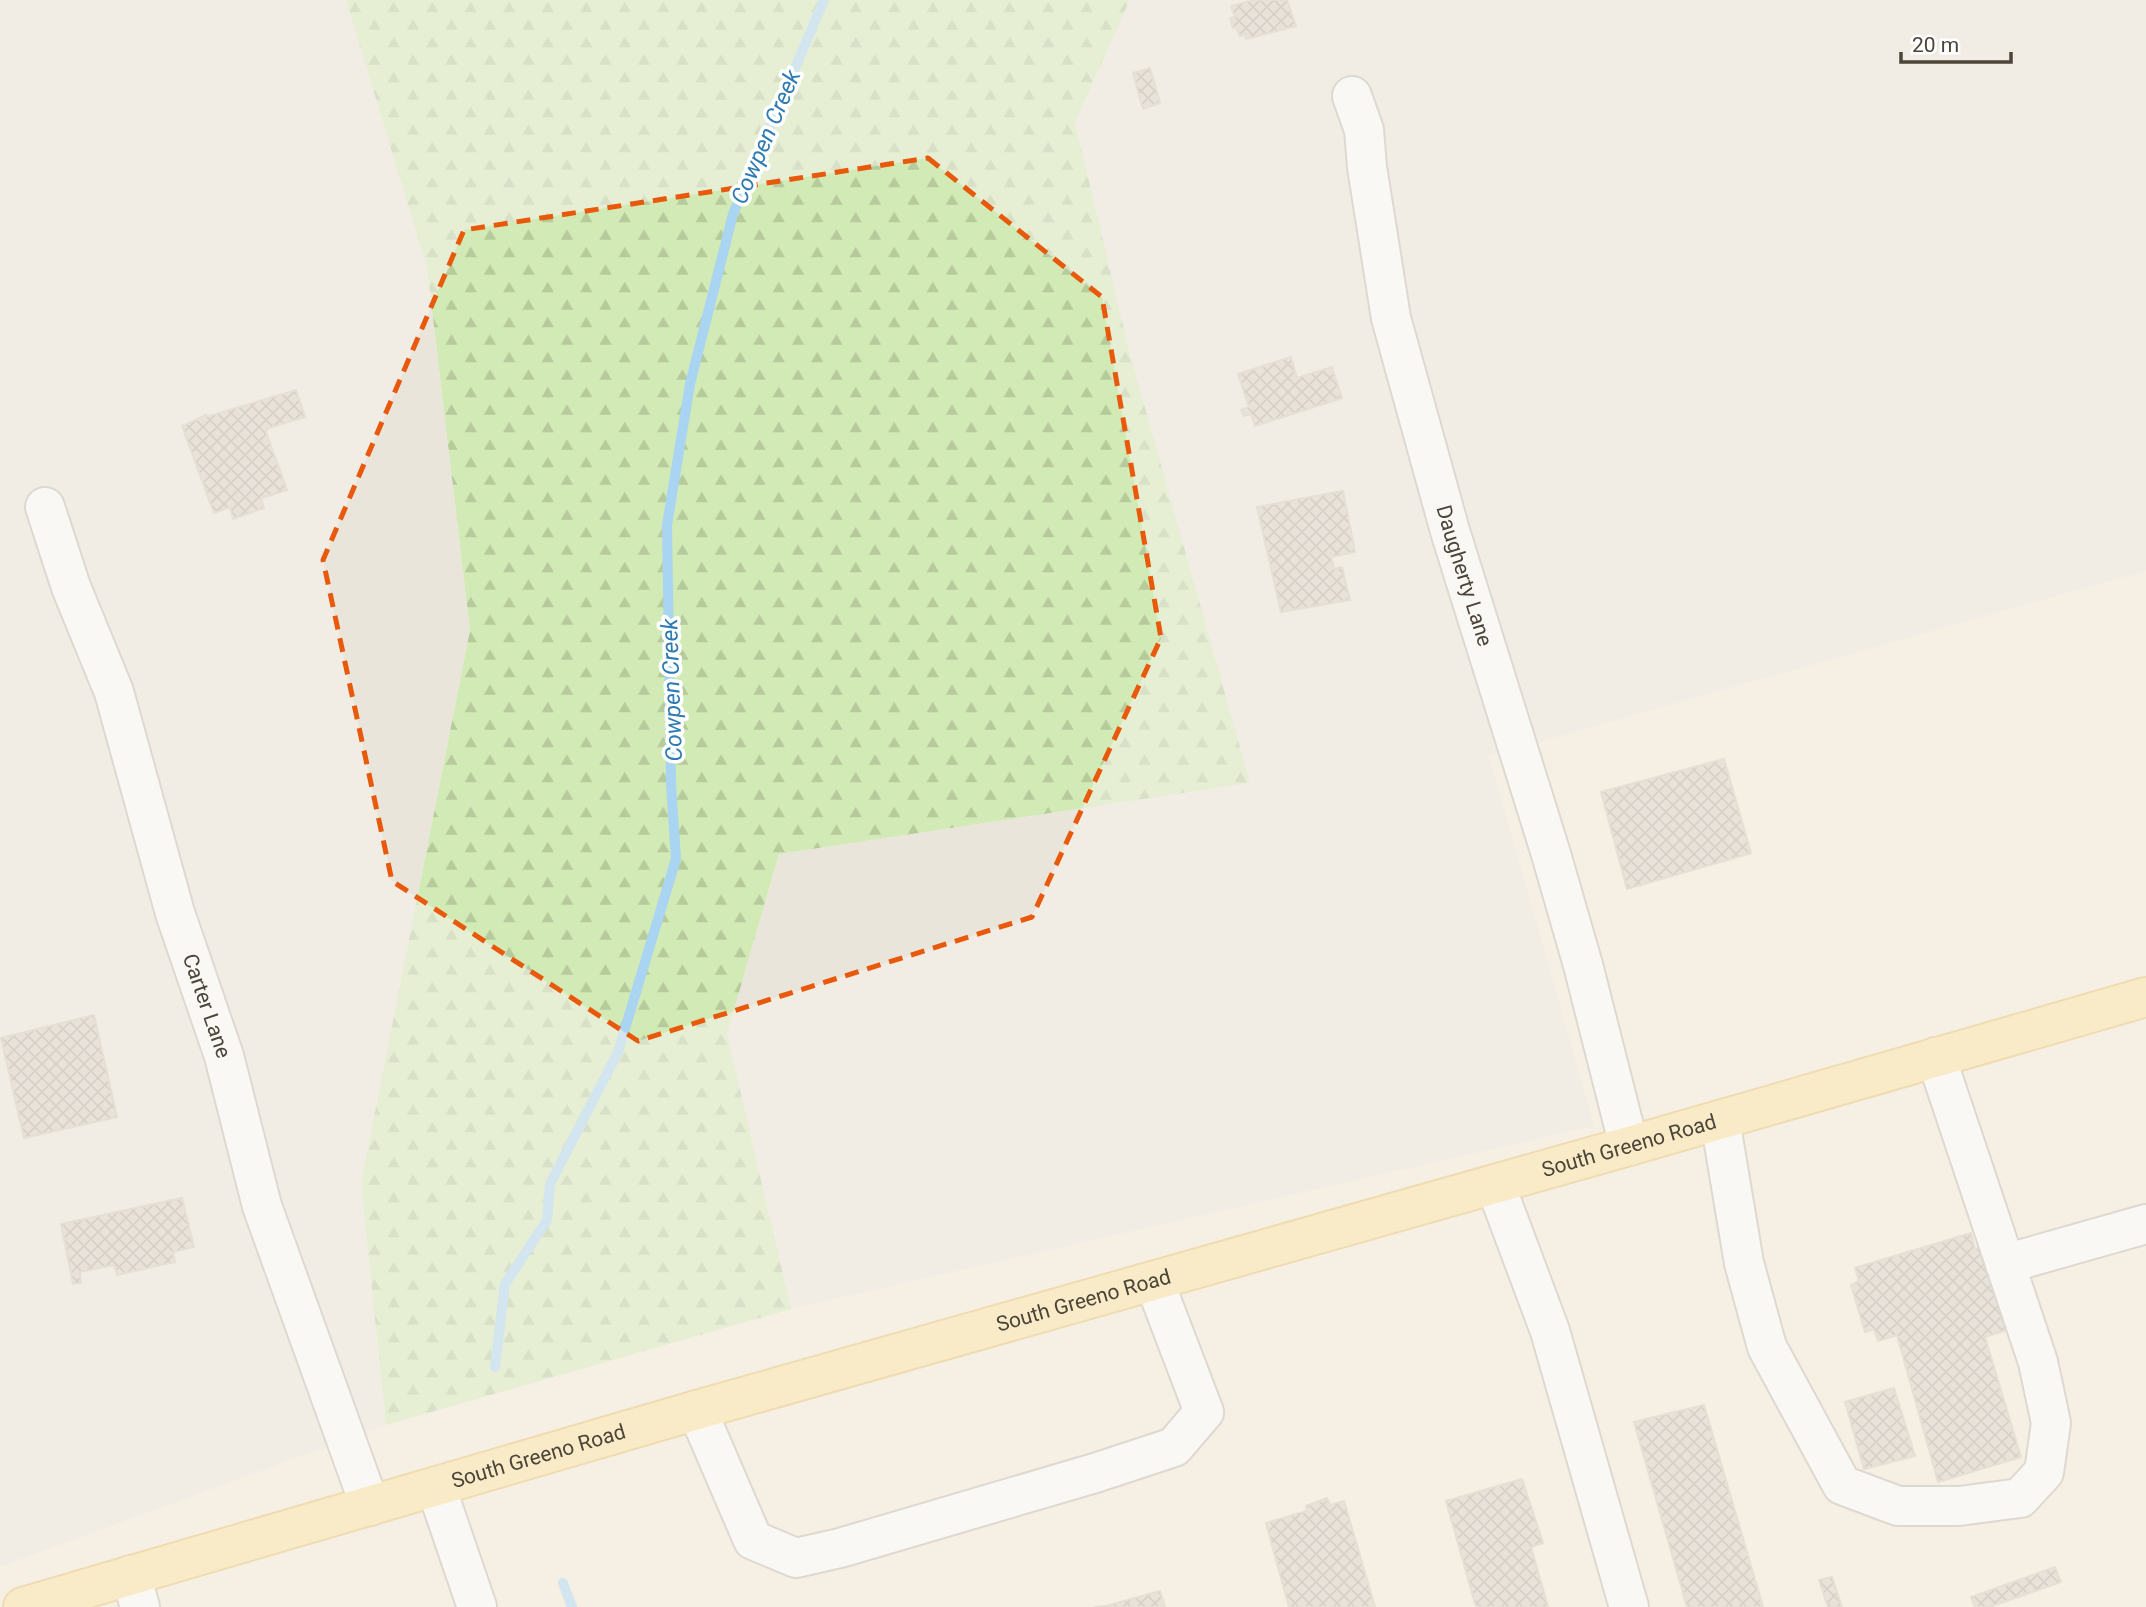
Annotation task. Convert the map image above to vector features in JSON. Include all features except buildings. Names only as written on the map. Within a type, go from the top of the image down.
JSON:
[{"type":"main road","name":"South Greeno Road","points":[[23,1607],[135,1591],[370,1506],[2146,997]]},
{"type":"street","name":"Daugherty Lane","points":[[1352,96],[1364,130],[1367,167],[1391,318],[1450,531],[1555,866],[1629,1146]]},
{"type":"street","name":"Carter Lane","points":[[45,507],[71,587],[114,692],[175,913],[224,1056],[262,1206],[370,1506]]},
{"type":"street","points":[[1720,1120],[1744,1263],[1767,1347],[1842,1485],[1898,1506],[1959,1506],[2020,1497],[2044,1472],[2052,1423],[2038,1362],[1936,1057]]},
{"type":"street","points":[[1495,1184],[1550,1331],[1629,1607]]},
{"type":"street","points":[[2005,1264],[2146,1224]]},
{"type":"street","points":[[698,1410],[753,1541],[796,1558],[840,1548],[1174,1447],[1204,1412],[1154,1281]]},
{"type":"street","points":[[436,1487],[477,1607]]},
{"type":"highlighted area","points":[[928,158],[1102,297],[1161,638],[1032,917],[638,1041],[392,881],[323,560],[464,230]]},
{"type":"shaded area","points":[[0,0],[346,0],[427,268],[470,630],[361,1183],[386,1425],[0,1567]]},
{"type":"shaded area","points":[[1130,0],[2146,0],[2146,571],[1489,756],[1595,1126],[791,1309],[727,1034],[779,854],[1250,783],[1129,350],[1075,122]]},
{"type":"shaded area","points":[[2146,571],[2146,1607],[0,1607],[0,1567],[386,1425],[791,1309],[1594,1126],[1489,756]]},
{"type":"green space","points":[[346,0],[1130,0],[1075,122],[1129,350],[1250,783],[779,854],[727,1034],[791,1309],[386,1425],[361,1183],[470,630],[427,268]]},
{"type":"waterway","name":"Cowpen Creek","points":[[495,1367],[505,1284],[547,1220],[550,1184],[618,1052],[676,859],[671,784],[667,525],[690,384],[733,214],[824,0]]},
{"type":"waterway","name":"Cowpen Creek","points":[[563,1583],[572,1607]]}]
